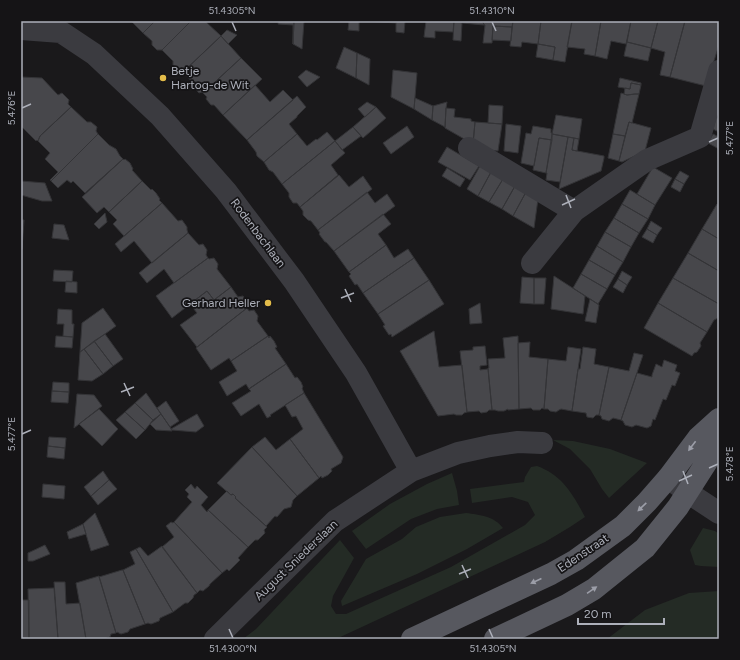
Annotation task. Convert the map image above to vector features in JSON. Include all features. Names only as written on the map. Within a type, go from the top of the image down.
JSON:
[{"type":"main road","name":"Edenstraat","points":[[412,639],[551,574],[576,560],[623,526],[668,478],[698,438],[719,419]]},
{"type":"main road","name":"Edenstraat","points":[[495,639],[567,605],[594,589],[645,548],[678,507],[715,449],[719,419]]},
{"type":"street","name":"Rodenbachlaan","points":[[21,29],[61,26],[94,54],[160,116],[226,191],[294,281],[356,373],[411,471]]},
{"type":"street","points":[[532,263],[574,211],[647,160],[700,137],[719,71]]},
{"type":"street","points":[[468,148],[574,211]]},
{"type":"street","name":"August Sniederslaan","points":[[215,639],[335,521],[411,471],[458,454],[490,446],[518,442],[542,443]]},
{"type":"street","points":[[668,478],[719,513]]},
{"type":"shaded area","points":[[553,440],[573,441],[610,449],[647,463],[609,498],[590,469],[570,449]]},
{"type":"shaded area","points":[[537,466],[546,470],[566,486],[585,517],[545,542],[336,639],[243,639],[256,629],[340,540],[354,558],[333,596],[331,606],[336,614],[346,614],[451,567],[525,525],[535,515],[528,502],[512,497],[472,503],[470,489],[524,482],[525,477],[531,467]]},
{"type":"shaded area","points":[[452,473],[459,505],[437,509],[411,519],[366,549],[352,531],[390,504],[427,484]]},
{"type":"shaded area","points":[[466,513],[481,515],[491,519],[503,528],[467,549],[417,574],[342,606],[341,601],[366,559],[402,539],[416,527],[440,517]]},
{"type":"shaded area","points":[[703,528],[715,531],[719,534],[719,567],[695,565],[690,550]]},
{"type":"shaded area","points":[[719,591],[719,639],[607,639],[645,610],[689,593]]},
{"type":"building","points":[[131,21],[155,21],[143,33]]},
{"type":"building","points":[[155,21],[191,21],[162,50],[157,50],[152,45],[152,41],[143,33]]},
{"type":"building","points":[[191,21],[205,21],[221,36],[183,72],[178,71],[173,65],[173,61],[162,50]]},
{"type":"building","points":[[279,21],[294,21],[293,44],[293,25],[278,24]]},
{"type":"building","points":[[294,21],[304,21],[302,49],[293,44]]},
{"type":"building","points":[[349,21],[359,21],[359,31],[348,30]]},
{"type":"building","points":[[365,21],[396,21],[396,23]]},
{"type":"building","points":[[396,21],[405,21],[404,33],[396,32]]},
{"type":"building","points":[[426,21],[454,21],[453,32],[435,31],[435,38],[424,37]]},
{"type":"building","points":[[454,21],[483,21],[484,25],[462,23],[461,41],[453,40]]},
{"type":"building","points":[[483,21],[513,21],[512,27],[493,26],[492,43],[483,43],[485,25]]},
{"type":"building","points":[[513,21],[541,21],[538,44],[522,42],[521,47],[510,46]]},
{"type":"building","points":[[541,21],[572,21],[565,62],[553,60],[555,47],[538,44]]},
{"type":"building","points":[[572,21],[601,21],[595,56],[584,54],[585,49],[567,47]]},
{"type":"building","points":[[601,21],[631,21],[626,44],[611,41],[607,59],[595,56]]},
{"type":"building","points":[[631,21],[658,21],[651,48],[627,42]]},
{"type":"building","points":[[658,21],[685,21],[670,77],[660,75],[665,52],[651,48]]},
{"type":"building","points":[[685,21],[719,21],[719,45],[706,86],[670,77]]},
{"type":"building","points":[[493,26],[512,27],[511,41],[492,40]]},
{"type":"building","points":[[227,30],[237,35],[228,44],[221,36]]},
{"type":"building","points":[[221,36],[241,58],[203,93],[199,93],[194,87],[194,84],[183,72]]},
{"type":"building","points":[[627,42],[651,48],[648,61],[624,56]]},
{"type":"building","points":[[538,44],[555,47],[553,60],[536,57]]},
{"type":"building","points":[[344,47],[357,53],[356,78],[336,68]]},
{"type":"building","points":[[357,53],[370,59],[369,85],[356,78]]},
{"type":"building","points":[[241,58],[262,79],[223,115],[214,105],[211,105],[203,93]]},
{"type":"building","points":[[306,70],[320,77],[307,87],[298,77]]},
{"type":"building","points":[[393,70],[417,73],[414,109],[391,97]]},
{"type":"building","points":[[21,77],[42,78],[58,95],[62,93],[69,100],[68,104],[71,107],[40,136],[38,141],[36,141],[21,126]]},
{"type":"building","points":[[620,78],[641,83],[641,85],[631,83],[630,89],[618,87]]},
{"type":"building","points":[[631,83],[641,85],[639,94],[624,94],[625,88],[630,89]]},
{"type":"building","points":[[255,85],[270,102],[283,90],[293,100],[247,140],[223,115]]},
{"type":"building","points":[[621,93],[627,95],[639,94],[632,123],[629,122],[625,136],[613,134]]},
{"type":"building","points":[[297,96],[306,107],[289,124],[297,134],[264,162],[257,156],[256,152],[247,140]]},
{"type":"building","points":[[415,98],[433,106],[432,120],[414,109]]},
{"type":"building","points":[[367,102],[376,107],[365,117],[358,109]]},
{"type":"building","points":[[447,102],[445,127],[432,120],[433,106]]},
{"type":"building","points":[[489,105],[503,106],[502,124],[488,123]]},
{"type":"building","points":[[71,107],[87,122],[91,122],[97,127],[96,131],[98,134],[51,181],[50,180],[58,172],[45,159],[50,153],[38,141],[40,136]]},
{"type":"building","points":[[376,107],[386,118],[363,138],[353,127]]},
{"type":"building","points":[[446,108],[455,109],[454,117],[471,119],[471,121],[475,122],[473,144],[445,128]]},
{"type":"building","points":[[556,115],[582,119],[579,139],[552,134]]},
{"type":"building","points":[[716,117],[719,119],[719,132],[713,129]]},
{"type":"building","points":[[475,122],[502,124],[498,151],[481,149],[473,144]]},
{"type":"building","points":[[629,122],[651,128],[645,151],[622,162],[619,161]]},
{"type":"building","points":[[506,124],[521,126],[518,153],[504,151]]},
{"type":"building","points":[[407,126],[414,137],[391,154],[383,143]]},
{"type":"building","points":[[533,126],[551,129],[552,133],[552,140],[539,138],[534,166],[521,163],[526,133],[531,134]]},
{"type":"building","points":[[353,127],[361,136],[342,150],[335,141]]},
{"type":"building","points":[[327,132],[335,141],[282,184],[264,162],[297,134],[307,146]]},
{"type":"building","points":[[98,134],[109,145],[116,149],[123,159],[85,193],[73,181],[71,183],[67,180],[58,188],[51,181]]},
{"type":"building","points":[[552,134],[568,137],[560,182],[546,180]]},
{"type":"building","points":[[613,134],[625,136],[619,161],[608,158]]},
{"type":"building","points":[[713,134],[719,137],[719,149],[708,143]]},
{"type":"building","points":[[568,137],[574,138],[572,150],[604,156],[604,158],[601,171],[559,189]]},
{"type":"building","points":[[539,138],[552,140],[546,173],[533,170]]},
{"type":"building","points":[[574,138],[579,139],[577,151],[572,150]]},
{"type":"building","points":[[335,141],[345,153],[331,165],[338,175],[300,207],[297,203],[293,203],[289,197],[289,193],[282,184]]},
{"type":"building","points":[[447,147],[479,166],[470,180],[438,162]]},
{"type":"building","points":[[123,159],[130,163],[133,169],[132,170],[142,181],[109,212],[104,207],[97,213],[82,197]]},
{"type":"building","points":[[480,166],[491,172],[478,196],[467,189]]},
{"type":"building","points":[[653,167],[672,178],[655,205],[637,194]]},
{"type":"building","points":[[447,168],[465,179],[460,187],[442,176]]},
{"type":"building","points":[[680,171],[689,176],[684,184],[675,179]]},
{"type":"building","points":[[491,172],[503,179],[489,202],[478,196]]},
{"type":"building","points":[[339,175],[349,187],[363,176],[372,189],[318,230],[311,221],[303,215],[303,211],[300,207]]},
{"type":"building","points":[[503,179],[515,186],[502,209],[489,202]]},
{"type":"building","points":[[675,179],[684,184],[680,192],[671,187]]},
{"type":"building","points":[[21,181],[45,183],[52,201],[42,201],[21,195]]},
{"type":"building","points":[[142,181],[156,193],[162,203],[124,236],[113,224],[117,220],[109,212]]},
{"type":"building","points":[[515,186],[526,192],[513,216],[502,209]]},
{"type":"building","points":[[630,190],[655,205],[648,219],[622,204]]},
{"type":"building","points":[[367,192],[375,203],[387,194],[395,206],[334,251],[325,242],[318,230]]},
{"type":"building","points":[[526,192],[538,199],[534,228],[513,216]]},
{"type":"building","points":[[162,203],[178,221],[182,220],[187,227],[188,233],[152,263],[134,241],[121,252],[115,244]]},
{"type":"building","points":[[622,204],[648,219],[639,233],[614,218]]},
{"type":"building","points":[[717,204],[719,205],[719,239],[702,229]]},
{"type":"building","points":[[105,213],[107,222],[99,229],[94,224]]},
{"type":"building","points":[[383,214],[391,224],[378,234],[386,245],[349,272],[334,251]]},
{"type":"building","points":[[614,218],[639,233],[631,247],[605,232]]},
{"type":"building","points":[[21,220],[24,220],[22,249],[21,249]]},
{"type":"building","points":[[651,221],[662,228],[657,235],[647,229]]},
{"type":"building","points":[[54,224],[64,225],[69,240],[52,238]]},
{"type":"building","points":[[647,229],[657,235],[653,243],[642,237]]},
{"type":"building","points":[[702,229],[719,239],[719,271],[688,253]]},
{"type":"building","points":[[605,232],[631,247],[623,262],[597,246]]},
{"type":"building","points":[[188,233],[199,245],[203,244],[207,250],[206,255],[208,258],[174,283],[164,269],[147,283],[139,273]]},
{"type":"building","points":[[386,245],[394,258],[408,249],[414,258],[363,293],[349,276],[351,274],[349,272]]},
{"type":"building","points":[[597,246],[623,262],[615,275],[589,260]]},
{"type":"building","points":[[688,253],[719,271],[719,304],[673,278]]},
{"type":"building","points":[[208,258],[214,258],[218,264],[217,269],[231,287],[214,300],[207,291],[172,318],[156,296]]},
{"type":"building","points":[[414,258],[429,280],[378,314],[363,293]]},
{"type":"building","points":[[589,260],[615,275],[607,289],[581,274]]},
{"type":"building","points":[[54,270],[73,271],[72,282],[53,281]]},
{"type":"building","points":[[622,271],[632,277],[627,285],[618,279]]},
{"type":"building","points":[[581,274],[607,289],[598,304],[573,288]]},
{"type":"building","points":[[554,276],[585,296],[583,314],[551,309]]},
{"type":"building","points":[[522,277],[534,278],[534,304],[520,303]]},
{"type":"building","points":[[534,278],[546,278],[544,304],[534,304]]},
{"type":"building","points":[[673,278],[719,304],[719,316],[714,320],[707,332],[658,303]]},
{"type":"building","points":[[618,279],[627,285],[623,293],[613,287]]},
{"type":"building","points":[[429,280],[444,304],[392,337],[391,334],[389,335],[378,314]]},
{"type":"building","points":[[66,281],[77,282],[77,293],[65,292]]},
{"type":"building","points":[[231,287],[238,297],[243,296],[247,308],[197,347],[180,325],[197,313],[190,304],[207,291],[214,300]]},
{"type":"building","points":[[590,299],[599,305],[596,323],[585,321]]},
{"type":"building","points":[[480,303],[482,323],[470,324],[469,309]]},
{"type":"building","points":[[658,303],[707,332],[700,343],[701,346],[692,356],[644,328]]},
{"type":"building","points":[[103,308],[116,326],[80,352],[82,323]]},
{"type":"building","points":[[247,308],[249,311],[254,310],[258,316],[257,321],[268,336],[231,361],[229,358],[211,370],[196,348]]},
{"type":"building","points":[[58,309],[72,310],[72,324],[74,324],[73,337],[63,336],[64,324],[57,324]]},
{"type":"building","points":[[434,331],[439,367],[462,365],[467,412],[462,415],[454,414],[438,416],[400,351]]},
{"type":"building","points":[[105,334],[123,359],[113,366],[94,341]]},
{"type":"building","points":[[56,336],[73,337],[72,348],[55,347]]},
{"type":"building","points":[[268,336],[269,338],[270,336],[274,341],[277,347],[275,348],[286,364],[249,389],[246,384],[227,396],[219,382],[237,371],[231,361]]},
{"type":"building","points":[[518,336],[519,409],[508,409],[504,411],[492,410],[488,359],[505,358],[503,338]]},
{"type":"building","points":[[94,341],[113,366],[103,374],[84,349]]},
{"type":"building","points":[[530,342],[529,357],[548,359],[544,409],[542,408],[540,410],[533,410],[531,408],[519,409],[518,343]]},
{"type":"building","points":[[485,346],[487,365],[480,366],[480,370],[488,369],[492,410],[481,413],[479,411],[467,412],[460,351],[473,350],[473,347]]},
{"type":"building","points":[[568,347],[581,349],[572,411],[561,409],[556,412],[544,409],[548,359],[566,361]]},
{"type":"building","points":[[583,347],[596,349],[594,364],[609,367],[599,415],[596,415],[593,418],[587,417],[586,413],[572,411],[578,369],[580,369]]},
{"type":"building","points":[[84,349],[103,374],[92,381],[78,380],[80,352]]},
{"type":"building","points":[[634,353],[643,355],[621,420],[613,418],[609,421],[602,419],[599,415],[609,367],[629,371]]},
{"type":"building","points":[[664,360],[677,365],[675,371],[680,373],[675,386],[672,385],[666,400],[663,399],[655,420],[653,419],[651,426],[647,428],[636,425],[632,427],[625,425],[621,420],[637,373],[652,377],[656,364],[662,367]]},
{"type":"building","points":[[286,364],[295,378],[297,377],[301,382],[304,393],[267,418],[259,404],[241,416],[232,403],[251,391],[249,389]]},
{"type":"building","points":[[53,382],[69,383],[69,392],[52,391]]},
{"type":"building","points":[[52,391],[69,392],[68,403],[51,402]]},
{"type":"building","points":[[146,393],[161,414],[153,420],[135,403]]},
{"type":"building","points":[[304,393],[343,457],[341,463],[331,469],[332,471],[328,475],[322,478],[321,476],[319,478],[290,439],[303,429],[296,416],[292,417],[285,405]]},
{"type":"building","points":[[77,394],[94,395],[102,406],[74,428]]},
{"type":"building","points":[[166,401],[179,421],[170,427],[157,408]]},
{"type":"building","points":[[135,403],[153,420],[145,430],[125,412]]},
{"type":"building","points":[[99,409],[118,429],[102,446],[79,424]]},
{"type":"building","points":[[125,412],[145,430],[136,439],[116,420]]},
{"type":"building","points":[[161,414],[172,431],[156,430],[150,424]]},
{"type":"building","points":[[197,414],[204,426],[196,432],[171,429]]},
{"type":"building","points":[[49,437],[66,438],[65,448],[48,446]]},
{"type":"building","points":[[265,437],[276,450],[290,439],[319,478],[297,496],[252,447]]},
{"type":"building","points":[[48,446],[65,448],[64,459],[47,457]]},
{"type":"building","points":[[252,447],[297,496],[293,500],[291,507],[284,509],[266,526],[235,498],[236,497],[233,494],[231,495],[217,483]]},
{"type":"building","points":[[103,471],[109,480],[91,496],[84,487]]},
{"type":"building","points":[[109,480],[117,489],[98,505],[91,496]]},
{"type":"building","points":[[43,484],[65,486],[64,499],[42,497]]},
{"type":"building","points":[[191,484],[195,489],[197,486],[208,497],[201,505],[207,512],[208,510],[248,547],[238,558],[240,560],[229,571],[227,569],[222,573],[174,522],[192,502],[187,497],[189,494],[185,490]]},
{"type":"building","points":[[227,491],[231,495],[233,494],[236,497],[235,498],[267,527],[264,530],[265,533],[248,547],[208,510]]},
{"type":"building","points":[[95,513],[109,545],[91,551],[83,524]]},
{"type":"building","points":[[171,522],[174,522],[222,573],[203,591],[200,590],[197,593],[162,547],[174,537],[166,526]]},
{"type":"building","points":[[83,524],[86,534],[69,539],[67,532]]},
{"type":"building","points":[[45,545],[50,554],[33,561],[28,561],[28,553]]},
{"type":"building","points":[[162,546],[197,593],[188,603],[185,603],[173,612],[136,549],[140,547],[148,556]]},
{"type":"building","points":[[136,549],[173,612],[151,624],[145,624],[123,570],[135,564],[130,552]]},
{"type":"building","points":[[123,570],[145,624],[121,634],[116,633],[99,577]]},
{"type":"building","points":[[99,576],[116,633],[111,634],[110,637],[104,639],[86,639],[76,583]]},
{"type":"building","points":[[54,582],[65,582],[66,604],[80,603],[86,639],[58,639]]},
{"type":"building","points":[[54,588],[58,639],[29,639],[28,589]]},
{"type":"building","points":[[21,600],[29,600],[29,639],[21,639]]},
{"type":"place","name":"Betje Hartog-de Wit","points":[[163,78]]},
{"type":"place","name":"Gerhard Heller","points":[[268,303]]}]
